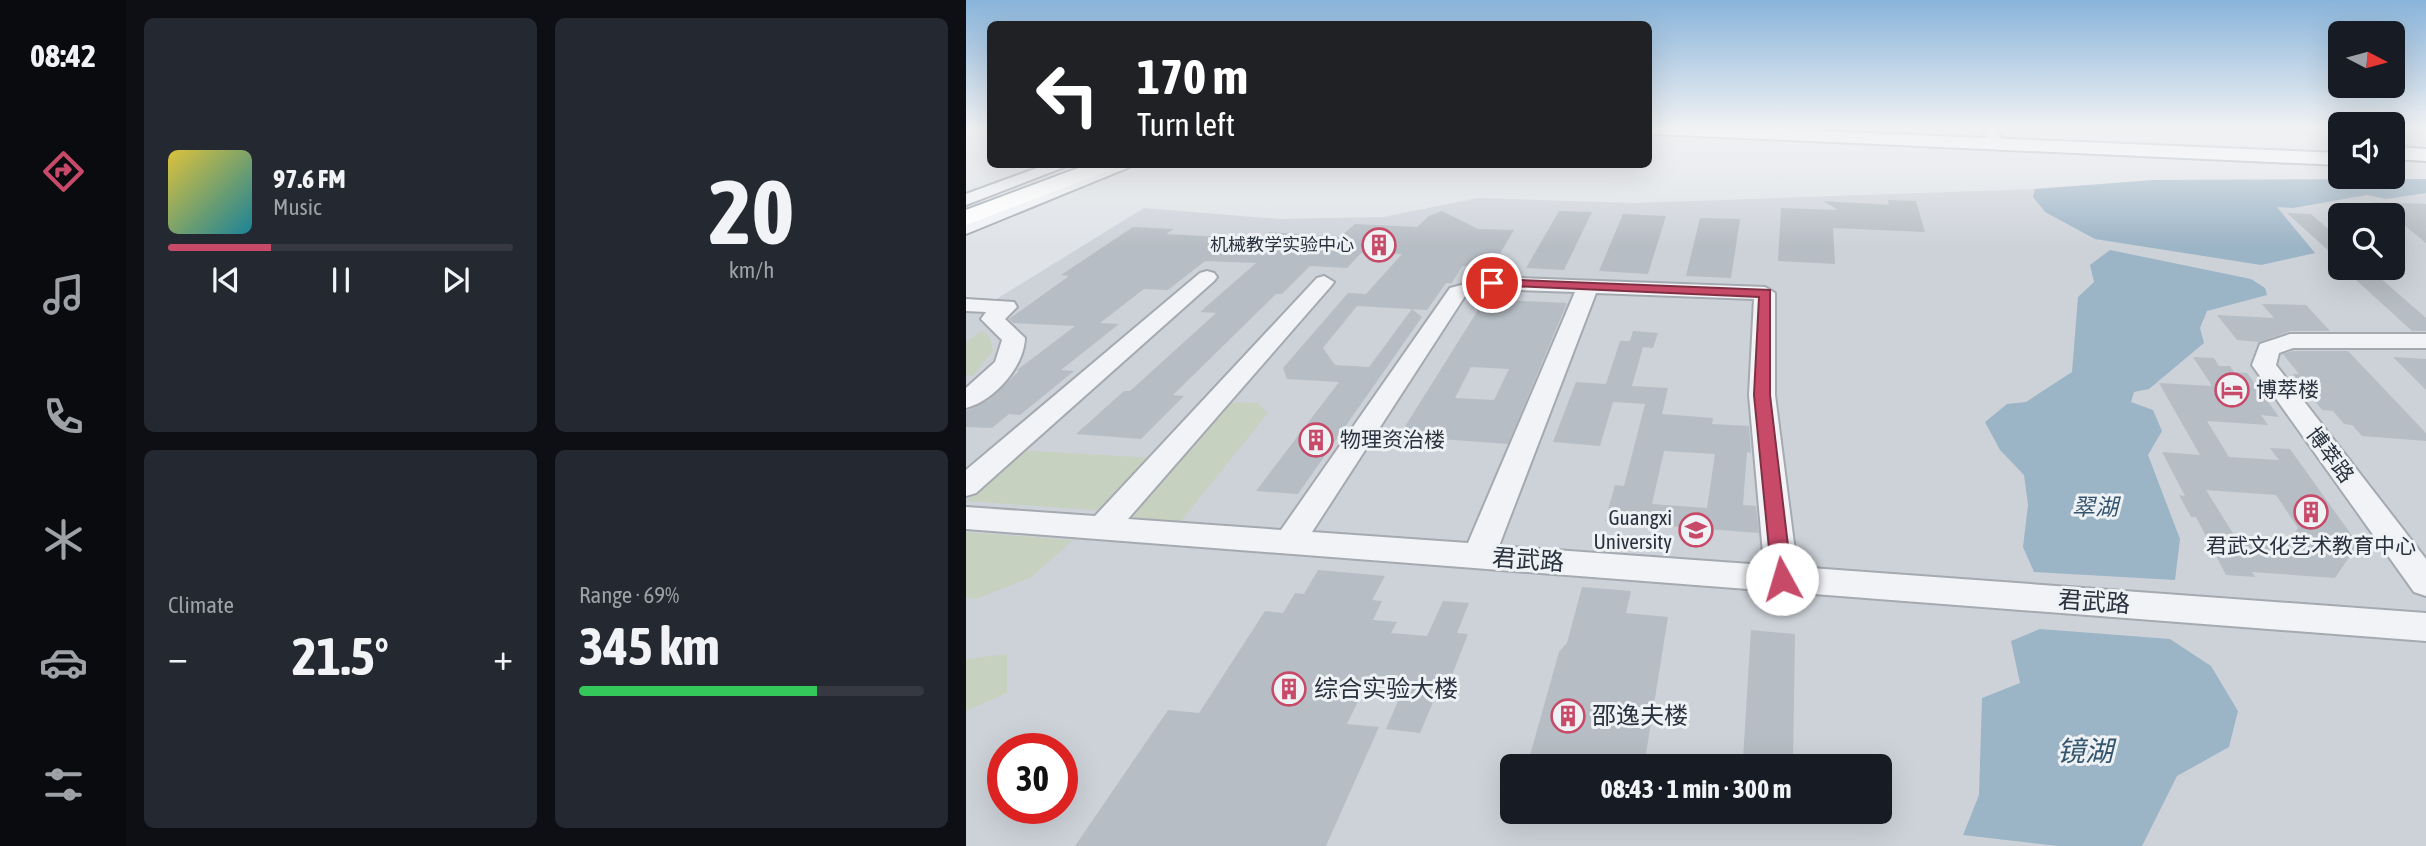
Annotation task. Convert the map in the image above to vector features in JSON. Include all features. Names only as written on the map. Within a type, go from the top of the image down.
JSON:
[{"type":"main road","points":[[966,208],[1072,168]]},
{"type":"main road","points":[[966,218],[1098,168]]},
{"type":"street","points":[[966,200],[1052,168]]},
{"type":"street","points":[[966,228],[1118,168]]},
{"type":"street","points":[[966,486],[1207,277]]},
{"type":"street","points":[[1102,528],[1324,282]]},
{"type":"street","points":[[1289,542],[1457,292],[1492,283],[1765,293],[1762,395],[1782,579]]},
{"type":"street","points":[[1479,556],[1588,286]]},
{"type":"street","points":[[966,305],[1006,307],[992,319],[1014,338],[1014,346],[1003,369],[966,400]]},
{"type":"street","name":"博萃路","points":[[2426,341],[2290,341],[2268,349],[2264,365],[2426,583]]},
{"type":"street","name":"君武路","points":[[966,518],[2426,627]]},
{"type":"shaded area","name":"Guangxi University","points":[[2328,179],[2328,189],[2405,189],[2405,179],[2426,179],[2426,846],[966,846],[966,310],[977,311],[1144,208],[1278,219],[1383,217],[1478,198],[1636,203],[2035,189],[2154,180]]},
{"type":"green space","points":[[982,331],[990,337],[993,351],[973,376],[966,375],[966,342]]},
{"type":"green space","points":[[1228,402],[1257,403],[1268,413],[1180,522],[1125,519]]},
{"type":"green space","points":[[1017,450],[1155,458],[1105,511],[966,501]]},
{"type":"green space","points":[[966,532],[1073,540],[1032,577],[976,599],[966,598]]},
{"type":"green space","points":[[1007,654],[1007,693],[966,711],[966,659]]},
{"type":"water","points":[[2328,179],[2328,189],[2405,189],[2405,179],[2426,179],[2426,193],[2386,199],[2367,195],[2293,208],[2277,207],[2315,253],[2261,265],[2095,239],[2045,212],[2033,197],[2035,189],[2154,180]]},
{"type":"water","name":"翠湖","points":[[2110,250],[2251,279],[2265,288],[2267,295],[2207,311],[2200,328],[2204,343],[2149,389],[2134,392],[2131,402],[2153,410],[2162,431],[2148,455],[2180,539],[2175,580],[2034,572],[2023,547],[2028,505],[2024,475],[2000,450],[1985,422],[2007,404],[2026,402],[2072,372],[2078,297],[2094,282],[2090,265]]},
{"type":"water","name":"镜湖","points":[[2040,629],[2170,639],[2211,666],[2238,711],[2229,747],[2177,776],[2142,846],[2058,846],[1963,835],[1979,795],[1982,698],[2020,683],[2011,641]]},
{"type":"building","points":[[1888,200],[1916,201],[1925,232],[1833,228],[1835,264],[1778,261],[1781,208],[1838,210],[1823,201],[1889,205]]},
{"type":"building","points":[[2405,203],[2426,204],[2426,243],[2405,226]]},
{"type":"building","points":[[1442,211],[1478,229],[1514,230],[1492,267],[1462,266],[1452,283],[1446,283],[1427,310],[1412,309],[1422,317],[1298,494],[1256,491],[1339,382],[1287,379],[1283,368],[1348,293],[1366,294],[1402,254],[1361,253],[1347,268],[1310,266],[1282,294],[1276,294],[1173,395],[1184,396],[1141,439],[1076,434],[1124,391],[1130,391],[1216,313],[1200,312],[1256,263],[1205,261],[1168,290],[1144,289],[1100,323],[1119,324],[1061,370],[1074,371],[1020,415],[1009,414],[992,428],[966,427],[966,411],[989,400],[1019,371],[1017,370],[1075,326],[1013,323],[1009,319],[1069,276],[1061,275],[1133,227],[1174,229],[1166,234],[1260,239],[1269,232],[1340,237],[1355,224],[1417,227],[1429,216]],"holes":[[[1357,306],[1412,309],[1369,367],[1335,365],[1323,348]]]},
{"type":"building","points":[[1559,211],[1592,212],[1564,270],[1526,268]]},
{"type":"building","points":[[2287,213],[2311,214],[2328,229],[2328,250]]},
{"type":"building","points":[[1623,214],[1666,216],[1648,274],[1599,271]]},
{"type":"building","points":[[1700,218],[1740,219],[1731,278],[1686,276]]},
{"type":"building","points":[[2356,280],[2383,280],[2426,318],[2426,331],[2412,331]]},
{"type":"building","points":[[1485,299],[1567,303],[1508,444],[1399,436]],"holes":[[[1471,367],[1509,369],[1494,400],[1455,398]]]},
{"type":"building","points":[[2262,304],[2306,305],[2330,331],[2290,331],[2259,342],[2237,340],[2217,315],[2274,318]]},
{"type":"building","points":[[1633,331],[1658,333],[1653,348],[1643,347],[1632,386],[1668,388],[1662,414],[1713,418],[1712,424],[1749,426],[1751,453],[1747,452],[1743,505],[1756,506],[1759,533],[1605,521],[1615,485],[1624,486],[1645,404],[1613,402],[1600,446],[1553,442],[1576,382],[1606,384],[1620,341],[1630,341]],"holes":[[[1664,451],[1715,454],[1707,508],[1652,504]]]},
{"type":"building","points":[[2293,351],[2348,351],[2426,433],[2426,441],[2362,436],[2352,425],[2344,424],[2333,411],[2322,410],[2293,374],[2299,374],[2283,354]]},
{"type":"building","name":"君武文化艺术教育中心","points":[[2193,357],[2214,358],[2219,366],[2230,366],[2234,372],[2247,373],[2279,417],[2261,415],[2268,425],[2207,421],[2229,457],[2279,460],[2270,448],[2290,449],[2358,544],[2335,578],[2252,572],[2255,577],[2226,575],[2196,517],[2191,517],[2179,495],[2185,496],[2162,452],[2200,455],[2159,383],[2212,386]],"holes":[[[2206,490],[2276,495],[2298,528],[2285,546],[2239,543]]]},
{"type":"building","points":[[2393,357],[2426,359],[2426,390]]},
{"type":"building","name":"综合实验大楼","points":[[1318,570],[1385,576],[1372,600],[1382,601],[1373,620],[1397,622],[1391,633],[1427,636],[1443,601],[1469,603],[1457,633],[1468,634],[1445,693],[1437,693],[1420,733],[1386,729],[1404,687],[1367,683],[1347,724],[1379,727],[1326,846],[1075,846],[1168,710],[1199,713],[1265,611],[1283,613],[1295,593],[1304,594]]},
{"type":"building","name":"邵逸夫楼","points":[[1582,587],[1631,591],[1626,613],[1668,617],[1646,754],[1530,754],[1559,652],[1567,643]]},
{"type":"building","points":[[1751,630],[1795,634],[1793,754],[1743,754]]},
{"type":"place","name":"机械教学实验中心","points":[[1379,245]]},
{"type":"place","name":"博萃楼","points":[[2232,390]]},
{"type":"place","name":"物理资治楼","points":[[1316,440]]},
{"type":"place","name":"君武文化艺术教育中心","points":[[2311,512]]},
{"type":"place","name":"Guangxi University","points":[[1696,530]]},
{"type":"place","name":"综合实验大楼","points":[[1289,689]]},
{"type":"place","name":"邵逸夫楼","points":[[1568,716]]},
{"type":"route","points":[[1492,283],[1765,293],[1762,395],[1782,579]]}]
